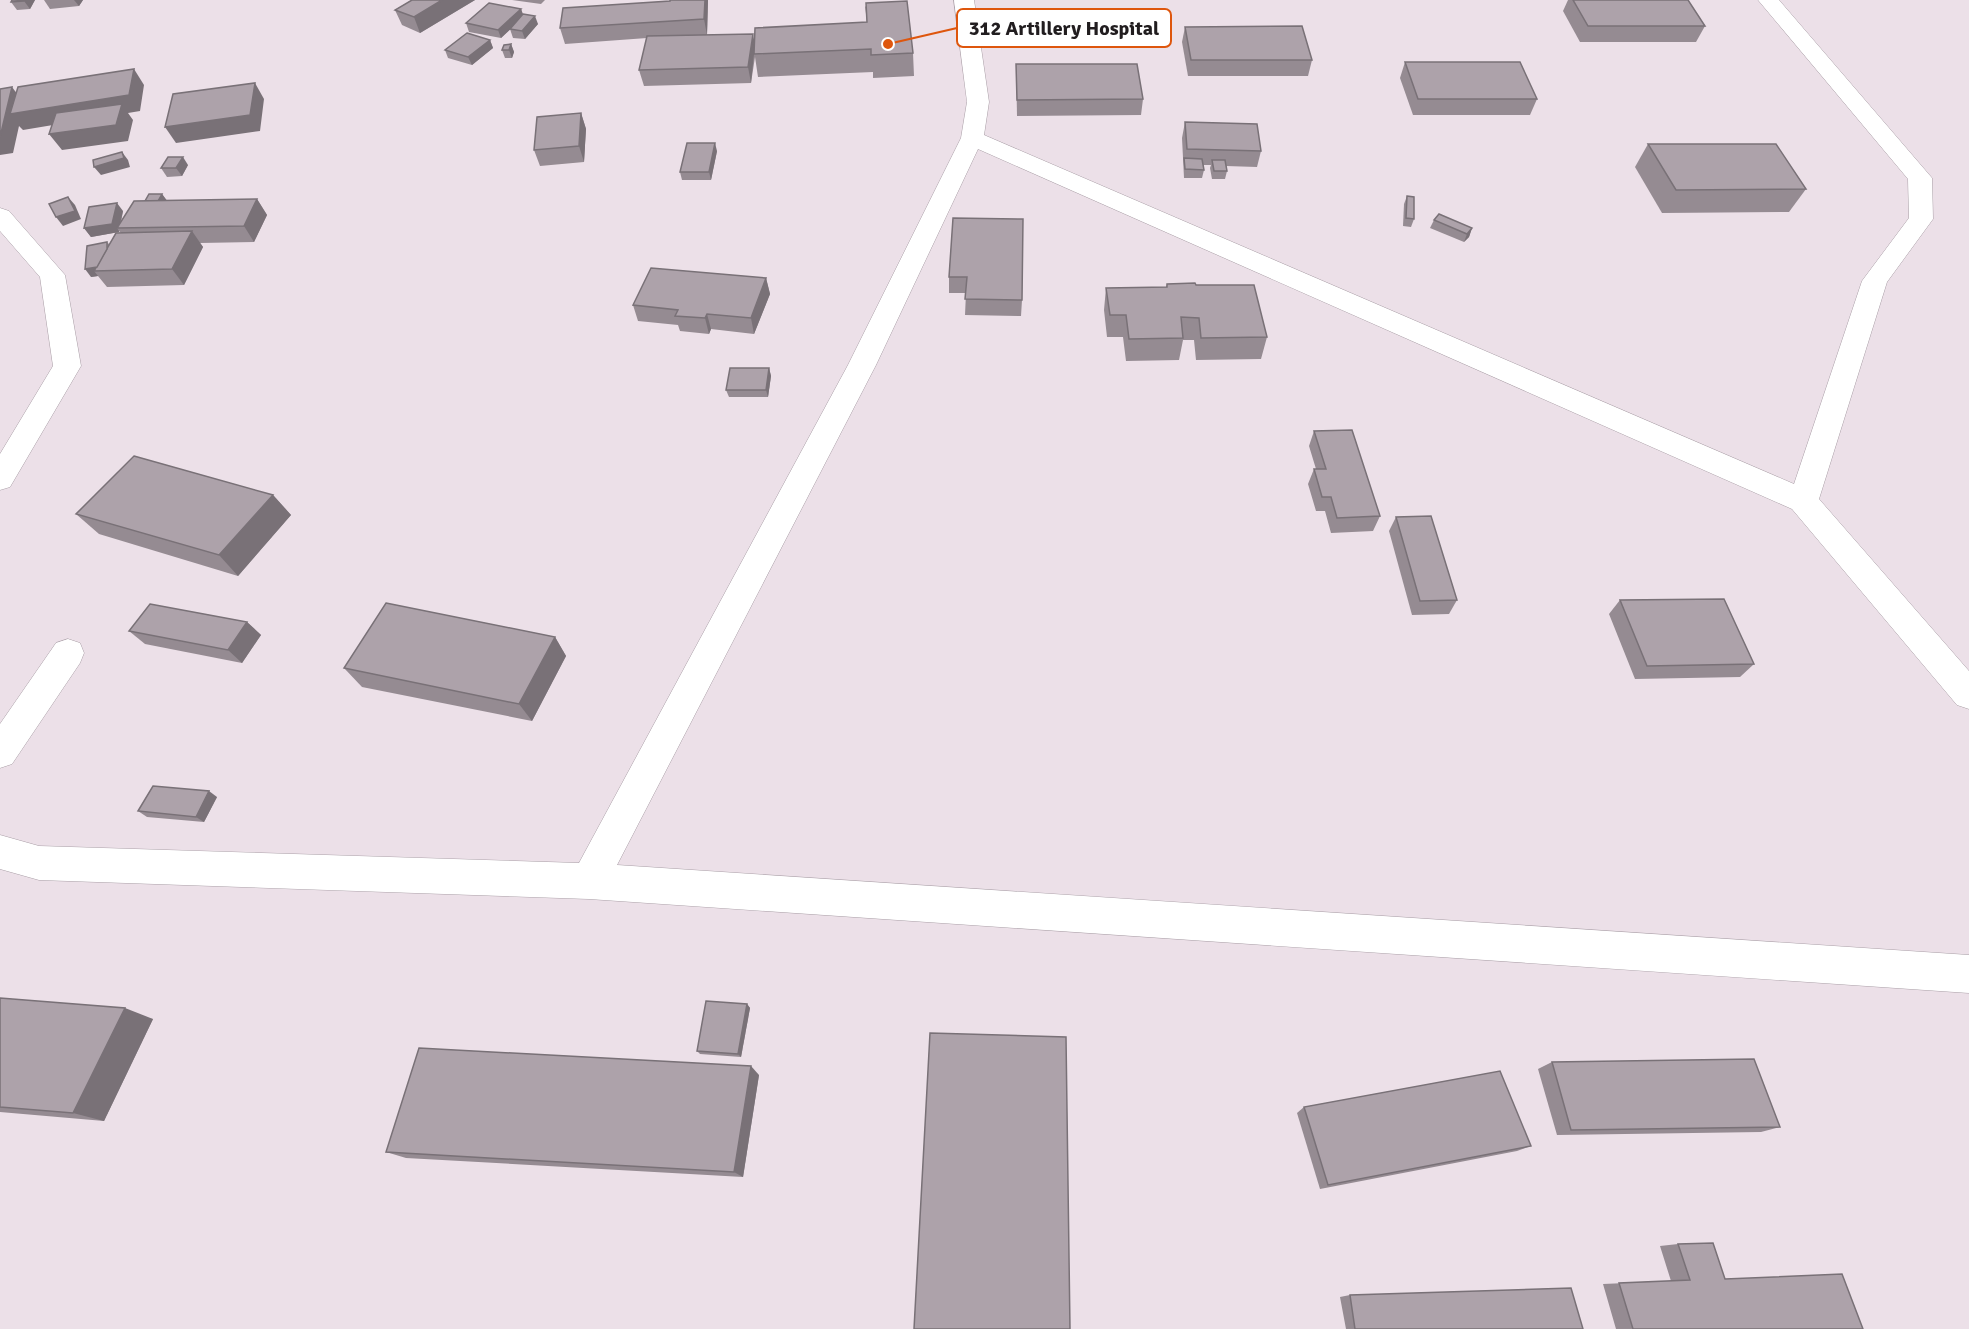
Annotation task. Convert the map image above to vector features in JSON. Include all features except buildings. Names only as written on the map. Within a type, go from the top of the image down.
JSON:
[{"type":"street","points":[[589,881],[862,364],[972,138],[978,102],[964,0]]},
{"type":"street","points":[[1768,0],[1920,178],[1921,219],[1875,281],[1803,501]]},
{"type":"street","points":[[972,138],[1803,501],[1969,695]]},
{"type":"street","points":[[0,216],[52,275],[67,366],[0,479]]},
{"type":"street","points":[[0,753],[68,653]]},
{"type":"street","points":[[0,852],[39,863],[589,881],[1969,974]]},
{"type":"place","name":"312 Artillery Hospital","points":[[888,44]]}]
